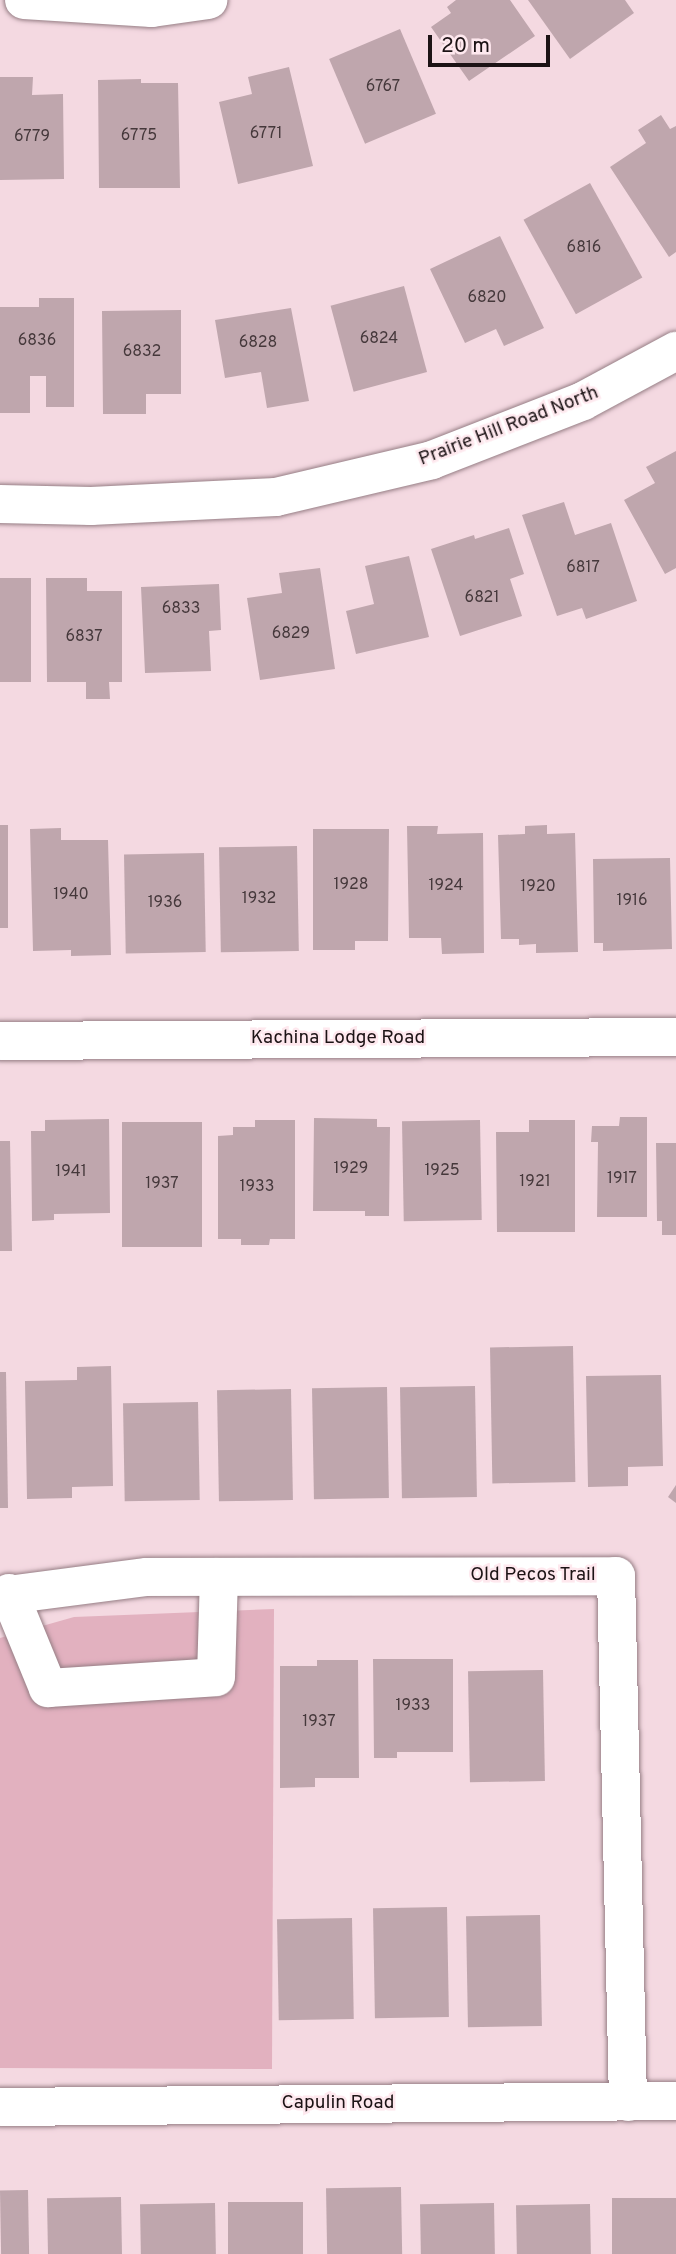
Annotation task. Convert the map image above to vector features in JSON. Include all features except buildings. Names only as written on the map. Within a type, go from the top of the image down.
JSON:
[{"type":"street","points":[[24,0],[152,8],[208,0]]},
{"type":"street","name":"Prairie Hill Road North","points":[[0,504],[91,506],[276,497],[432,460],[583,401],[676,351]]},
{"type":"street","name":"Kachina Lodge Road","points":[[0,1041],[676,1037]]},
{"type":"street","name":"Old Pecos Trail","points":[[3,1594],[147,1577],[616,1576],[628,2102]]},
{"type":"street","points":[[3,1594],[48,1688],[216,1677],[219,1577]]},
{"type":"street","name":"Capulin Road","points":[[0,2107],[676,2101]]},
{"type":"shaded area","points":[[274,1609],[272,2069],[0,2068],[0,1638],[74,1617]]}]
